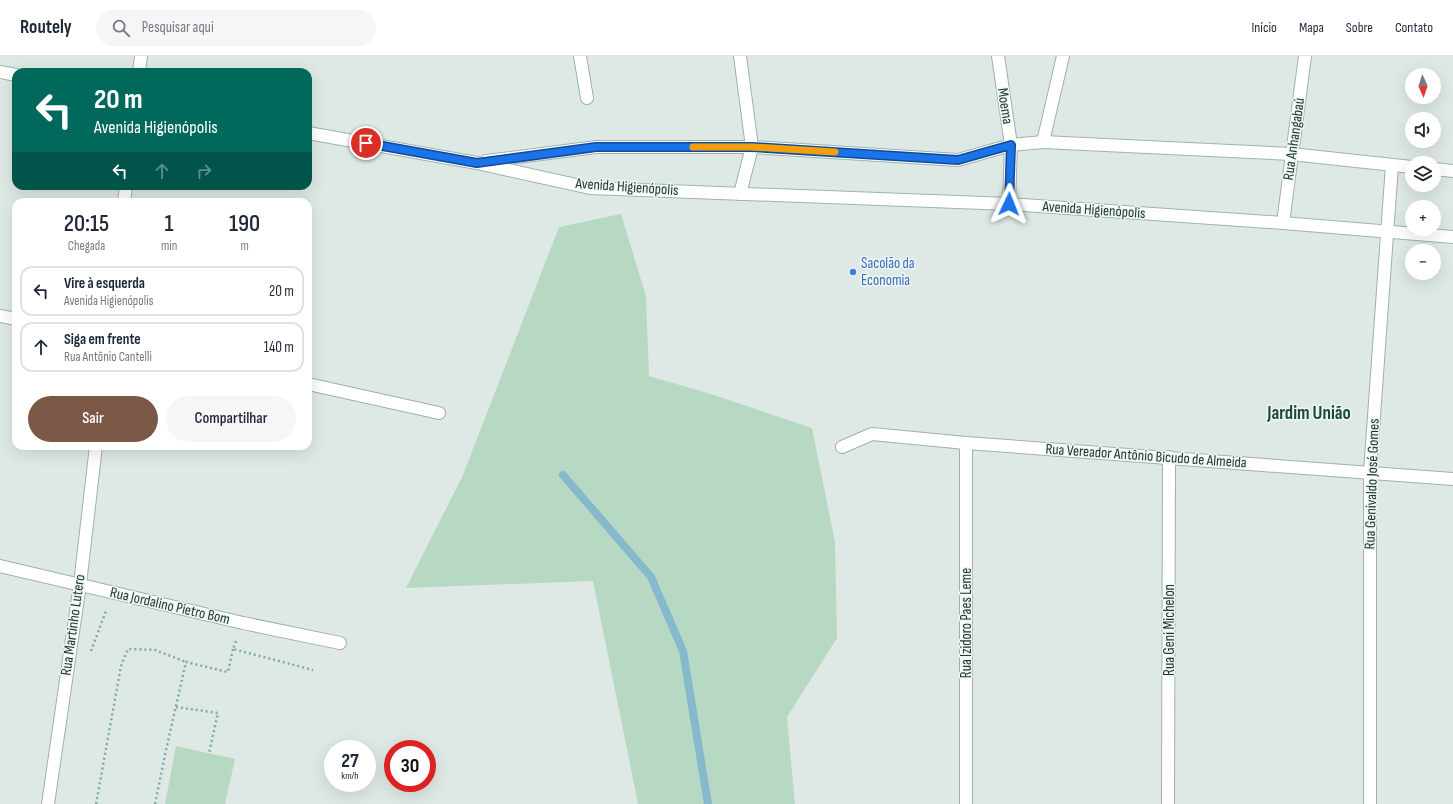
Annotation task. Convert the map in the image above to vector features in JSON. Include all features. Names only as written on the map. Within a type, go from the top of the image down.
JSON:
[{"type":"street","points":[[140,68],[141,56]]},
{"type":"street","points":[[580,56],[587,98]]},
{"type":"street","points":[[740,56],[752,147],[740,194]]},
{"type":"street","name":"Moema","points":[[998,56],[1011,145],[1009,204]]},
{"type":"street","points":[[1043,142],[1063,56]]},
{"type":"street","name":"Rua Anhangabaú","points":[[1283,222],[1305,56]]},
{"type":"street","points":[[0,72],[12,74]]},
{"type":"street","name":"Avenida Higienópolis","points":[[312,134],[477,163],[590,188],[1009,204],[1283,222],[1453,237]]},
{"type":"street","points":[[477,163],[596,147],[752,147],[958,160],[1011,145],[1043,142],[1291,154],[1405,166]]},
{"type":"street","name":"Rua Genivaldo José Gomes","points":[[1370,804],[1370,472],[1392,165]]},
{"type":"street","points":[[1441,170],[1453,171]]},
{"type":"street","points":[[0,316],[12,318]]},
{"type":"street","points":[[312,385],[440,413]]},
{"type":"street","name":"Rua Vereador Antônio Bicudo de Almeida","points":[[842,447],[872,434],[966,443],[1453,479]]},
{"type":"street","name":"Rua Izidoro Paes Leme","points":[[966,443],[966,804]]},
{"type":"street","name":"Rua Martinho Lutero","points":[[48,804],[80,584],[96,450]]},
{"type":"street","name":"Rua Geni Michelon","points":[[1168,804],[1169,457]]},
{"type":"street","name":"Rua Jordalino Pietro Bom","points":[[0,566],[243,623],[340,643]]},
{"type":"path","points":[[96,804],[121,666],[128,649],[155,650],[186,662],[228,672],[233,649],[243,623]]},
{"type":"path","points":[[233,649],[313,670]]},
{"type":"path","points":[[155,804],[186,662]]},
{"type":"path","points":[[176,707],[218,713],[209,753]]},
{"type":"green space","points":[[621,214],[646,296],[649,376],[714,395],[812,428],[835,542],[837,638],[787,717],[795,804],[638,804],[593,581],[406,588],[463,475],[559,227]]},
{"type":"green space","points":[[176,746],[235,759],[225,804],[165,804]]},
{"type":"waterway","points":[[563,475],[651,577],[683,651],[708,804]]},
{"type":"slow traffic","points":[[693,147],[752,147],[835,152]]},
{"type":"place","name":"Sacolão da Economia","points":[[853,272]]},
{"type":"district","name":"Jardim União","points":[[1309,413]]},
{"type":"route","points":[[366,143],[477,163],[596,147],[752,147],[958,160],[1011,145],[1009,204]]}]
